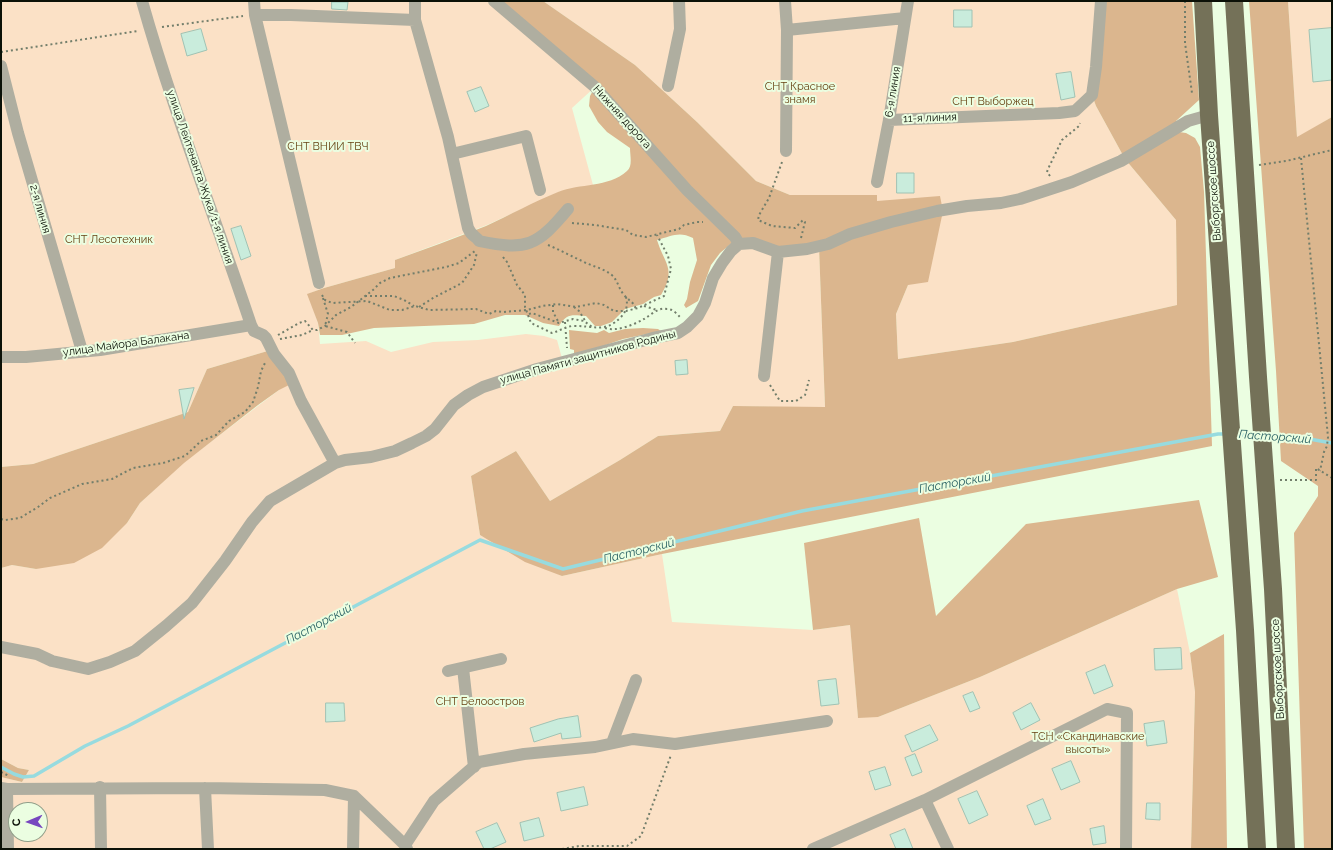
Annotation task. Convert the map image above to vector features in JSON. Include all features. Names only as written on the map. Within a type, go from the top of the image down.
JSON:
[{"type":"main road","name":"Выборгское шоссе","points":[[1203,1],[1209,115],[1246,638],[1256,849]]},
{"type":"main road","name":"Выборгское шоссе","points":[[1234,1],[1275,620],[1286,849]]},
{"type":"street","name":"улица Лейтенанта Жука/1-я линия","points":[[142,1],[150,29],[251,325]]},
{"type":"street","points":[[254,1],[255,15],[320,288]]},
{"type":"street","points":[[415,1],[415,20],[452,154],[470,234],[478,239],[479,242],[490,244],[508,247],[526,244],[541,238],[568,209]]},
{"type":"street","name":"Нижняя дорога","points":[[494,1],[595,87],[687,190],[735,237],[740,244]]},
{"type":"street","points":[[668,86],[680,29],[679,1]]},
{"type":"street","points":[[785,1],[787,30],[786,151]]},
{"type":"street","name":"6-я линия","points":[[877,182],[889,120],[908,1]]},
{"type":"street","points":[[1075,111],[1092,95],[1096,67],[1101,1]]},
{"type":"street","points":[[255,15],[415,20]]},
{"type":"street","points":[[787,30],[905,18]]},
{"type":"street","name":"2-я линия","points":[[1,66],[20,140],[82,351]]},
{"type":"street","name":"11-я линия","points":[[889,120],[1059,113],[1075,111]]},
{"type":"street","points":[[740,244],[753,243],[778,252],[790,252],[819,247],[860,231],[937,211],[967,206],[1001,203],[1020,199],[1088,176],[1121,161],[1188,121],[1209,115]]},
{"type":"street","points":[[452,154],[526,136],[540,190]]},
{"type":"street","name":"улица Памяти защитников Родины","points":[[1,647],[37,654],[52,661],[88,669],[110,662],[135,651],[192,603],[225,561],[252,522],[270,501],[335,463],[395,451],[426,436],[435,429],[454,405],[483,387],[537,369],[653,338],[678,333],[687,327],[698,316],[705,303],[713,278],[731,251],[740,244]]},
{"type":"street","points":[[764,376],[778,252]]},
{"type":"street","points":[[251,325],[254,331],[266,338],[272,352],[289,373],[301,401],[335,463]]},
{"type":"street","name":"улица Майора Балакана","points":[[1,357],[26,357],[102,349],[251,325]]},
{"type":"street","points":[[448,671],[501,659]]},
{"type":"street","points":[[463,668],[474,767]]},
{"type":"street","points":[[612,743],[636,680]]},
{"type":"street","points":[[813,849],[925,800],[1107,709],[1127,713],[1126,849]]},
{"type":"street","points":[[8,849],[4,789],[100,787],[325,790],[354,796],[406,847],[434,801],[479,762],[524,754],[595,747],[633,739],[675,744],[827,722]]},
{"type":"street","points":[[100,787],[101,849]]},
{"type":"street","points":[[206,788],[208,849]]},
{"type":"street","points":[[352,849],[354,796]]},
{"type":"street","points":[[925,800],[948,849]]},
{"type":"path","points":[[1185,1],[1185,43],[1192,96]]},
{"type":"path","points":[[1,52],[150,29],[255,15]]},
{"type":"path","points":[[1055,188],[1054,182],[1048,172],[1048,168],[1062,140],[1079,126],[1080,120],[1075,111]]},
{"type":"path","points":[[1252,166],[1301,158],[1332,150]]},
{"type":"path","points":[[786,151],[769,198],[759,215],[758,220],[772,226],[795,228],[803,220],[805,222],[801,240]]},
{"type":"path","points":[[1301,158],[1328,437],[1328,446],[1324,452],[1320,470]]},
{"type":"path","points":[[556,223],[581,223],[595,225],[626,230],[633,235],[646,237],[679,229],[684,225],[697,222],[720,222]]},
{"type":"path","points":[[364,296],[394,296],[415,306],[429,310],[476,309],[489,314],[496,311],[503,312],[527,310],[557,304],[574,307],[596,303],[604,305],[614,311],[636,309],[664,296],[672,269],[668,256],[657,235]]},
{"type":"path","points":[[536,241],[567,253],[583,262],[604,269],[616,280],[620,290],[634,303],[636,309]]},
{"type":"path","points":[[490,244],[496,248],[507,262],[517,285],[525,295],[527,310],[532,323],[552,334],[572,326],[612,330],[643,320],[658,310],[668,308],[675,312],[685,322],[687,327]]},
{"type":"path","points":[[279,339],[302,335],[325,326],[336,315],[359,301],[380,283],[390,278],[446,267],[459,262],[478,249],[474,265],[462,283],[432,298],[419,307]]},
{"type":"path","points":[[320,288],[325,300],[332,303],[367,301],[390,310],[402,310],[415,306]]},
{"type":"path","points":[[320,288],[328,314],[325,326]]},
{"type":"path","points":[[604,328],[614,324],[626,311],[626,297]]},
{"type":"path","points":[[553,305],[553,312],[559,323]]},
{"type":"path","points":[[643,306],[658,310]]},
{"type":"path","points":[[574,307],[593,328]]},
{"type":"path","points":[[529,314],[532,313],[559,323],[573,319],[587,323]]},
{"type":"path","points":[[274,336],[305,321],[313,330]]},
{"type":"path","points":[[565,322],[568,361]]},
{"type":"path","points":[[325,326],[347,332],[355,343]]},
{"type":"path","points":[[1,519],[5,520],[20,518],[50,498],[82,484],[112,480],[133,468],[163,463],[185,456],[201,441],[216,436],[229,421],[245,412],[252,402],[258,387],[261,371],[272,352]]},
{"type":"path","points":[[764,376],[780,401],[796,401],[805,395],[809,380]]},
{"type":"path","points":[[1266,485],[1316,480],[1316,468],[1332,478]]},
{"type":"path","points":[[562,849],[579,846],[627,846],[641,836],[675,744]]},
{"type":"green space","points":[[1,1],[494,1],[595,87],[572,108],[593,185],[559,192],[487,225],[395,260],[395,268],[308,294],[318,323],[320,344],[366,341],[391,352],[433,342],[478,340],[526,334],[544,336],[557,340],[563,362],[684,329],[738,246],[819,247],[825,408],[733,406],[720,431],[658,436],[550,501],[516,451],[471,476],[480,535],[562,576],[662,554],[672,622],[813,630],[850,625],[858,717],[878,717],[980,677],[1177,589],[1190,653],[1195,692],[1191,849],[1,849],[1,777],[22,782],[29,770],[18,768],[1,759],[1,568],[12,565],[36,569],[127,523],[140,503],[183,463],[279,390],[271,350],[207,369],[188,412],[33,464],[1,467]]},
{"type":"green space","points":[[543,1],[1101,1],[1092,95],[1096,106],[1125,159],[1176,220],[1177,305],[1013,342],[898,359],[896,314],[908,285],[877,201],[877,195],[790,195],[756,181],[697,122],[635,65]]},
{"type":"green space","points":[[1288,1],[1332,1],[1332,117],[1297,138]]},
{"type":"shaded area","points":[[494,1],[543,1],[635,65],[697,122],[756,181],[790,195],[877,195],[877,201],[940,196],[943,211],[928,282],[908,285],[896,314],[898,359],[1013,342],[1177,305],[1176,220],[1125,159],[1096,106],[1092,95],[1101,1],[1192,1],[1199,100],[1176,121],[1179,132],[1186,133],[1195,138],[1200,147],[1204,192],[1212,446],[662,554],[562,576],[525,562],[480,535],[471,476],[516,451],[550,501],[658,436],[720,431],[733,406],[825,407],[819,247],[807,249],[733,242],[720,253],[711,265],[698,301],[686,308],[684,305],[687,299],[690,282],[697,260],[693,238],[679,235],[657,240],[669,272],[666,286],[661,295],[654,297],[643,304],[625,309],[612,322],[601,326],[595,326],[586,316],[577,315],[567,317],[559,326],[543,323],[525,315],[505,315],[474,324],[374,328],[342,335],[320,335],[318,323],[307,294],[395,268],[395,260],[486,226],[558,192],[575,187],[603,183],[619,176],[629,169],[631,164],[630,148],[607,132],[598,122],[589,106],[590,96],[595,87]]},
{"type":"shaded area","points":[[1249,1],[1288,1],[1297,137],[1332,117],[1332,849],[1304,849],[1294,533],[1318,496],[1318,486],[1281,461],[1276,371]]},
{"type":"shaded area","points":[[625,329],[658,329],[661,331],[623,339],[574,356],[574,350],[570,349],[569,330],[597,333],[604,330],[609,333]]},
{"type":"shaded area","points":[[271,350],[293,383],[279,390],[258,405],[184,463],[140,503],[127,523],[102,548],[74,563],[36,569],[12,565],[1,568],[1,467],[33,464],[188,412],[207,369]]},
{"type":"shaded area","points":[[1199,500],[1218,577],[1177,589],[980,677],[878,717],[858,718],[850,625],[813,630],[804,543],[919,518],[936,616],[1026,524]]},
{"type":"shaded area","points":[[1224,634],[1227,849],[1191,849],[1195,692],[1190,653]]},
{"type":"shaded area","points":[[1,759],[18,768],[29,770],[22,782],[1,777]]},
{"type":"building","points":[[332,2],[348,2],[347,10],[332,9]]},
{"type":"building","points":[[954,10],[972,10],[972,27],[954,27]]},
{"type":"building","points":[[1332,28],[1332,80],[1313,82],[1309,30]]},
{"type":"building","points":[[201,29],[207,50],[187,56],[181,34]]},
{"type":"building","points":[[1071,72],[1075,97],[1061,100],[1056,74]]},
{"type":"building","points":[[481,87],[489,106],[475,112],[467,92]]},
{"type":"building","points":[[897,173],[914,173],[914,193],[897,193]]},
{"type":"building","points":[[241,226],[251,256],[241,260],[231,229]]},
{"type":"building","points":[[687,360],[688,374],[676,375],[675,361]]},
{"type":"building","points":[[194,388],[184,419],[179,390]]},
{"type":"building","points":[[1181,648],[1182,669],[1155,670],[1154,649]]},
{"type":"building","points":[[1105,665],[1113,686],[1094,694],[1086,673]]},
{"type":"building","points":[[836,679],[839,704],[821,706],[818,681]]},
{"type":"building","points":[[973,692],[980,708],[970,712],[963,696]]},
{"type":"building","points":[[326,703],[344,703],[345,721],[326,722]]},
{"type":"building","points":[[1031,703],[1040,720],[1021,730],[1013,713]]},
{"type":"building","points":[[578,716],[581,737],[562,739],[561,733],[534,742],[530,728],[558,719]]},
{"type":"building","points":[[1164,721],[1167,743],[1147,746],[1144,724]]},
{"type":"building","points":[[930,725],[938,740],[912,752],[905,736]]},
{"type":"building","points":[[915,754],[922,772],[912,776],[905,758]]},
{"type":"building","points":[[1071,761],[1080,782],[1061,790],[1052,769]]},
{"type":"building","points":[[885,767],[891,785],[875,790],[869,772]]},
{"type":"building","points":[[584,787],[588,805],[561,811],[557,793]]},
{"type":"building","points":[[977,791],[988,815],[969,824],[958,799]]},
{"type":"building","points":[[1043,799],[1051,819],[1035,825],[1027,806]]},
{"type":"building","points":[[1147,803],[1160,803],[1160,820],[1146,819]]},
{"type":"building","points":[[539,818],[544,836],[524,841],[520,823]]},
{"type":"building","points":[[497,823],[506,842],[490,849],[484,849],[476,832]]},
{"type":"building","points":[[1104,826],[1106,843],[1093,845],[1090,829]]},
{"type":"building","points":[[905,829],[913,849],[896,849],[890,835]]},
{"type":"waterway","name":"Пасторский","points":[[1,767],[23,777],[34,776],[85,746],[128,726],[480,540],[563,569],[802,511],[1218,434],[1226,434]]},
{"type":"waterway","name":"Пасторский","points":[[1236,435],[1258,435]]},
{"type":"waterway","name":"Пасторский","points":[[1268,435],[1292,436],[1332,443]]},
{"type":"park label","name":"СНТ Красное знамя","points":[[800,93]]},
{"type":"park label","name":"СНТ Выборжец","points":[[993,102]]},
{"type":"park label","name":"СНТ ВНИИ ТВЧ","points":[[328,147]]},
{"type":"park label","name":"СНТ Лесотехник","points":[[109,240]]},
{"type":"park label","name":"СНТ Белоостров","points":[[480,702]]},
{"type":"park label","name":"ТСН «Скандинавские высоты»","points":[[1088,743]]}]
